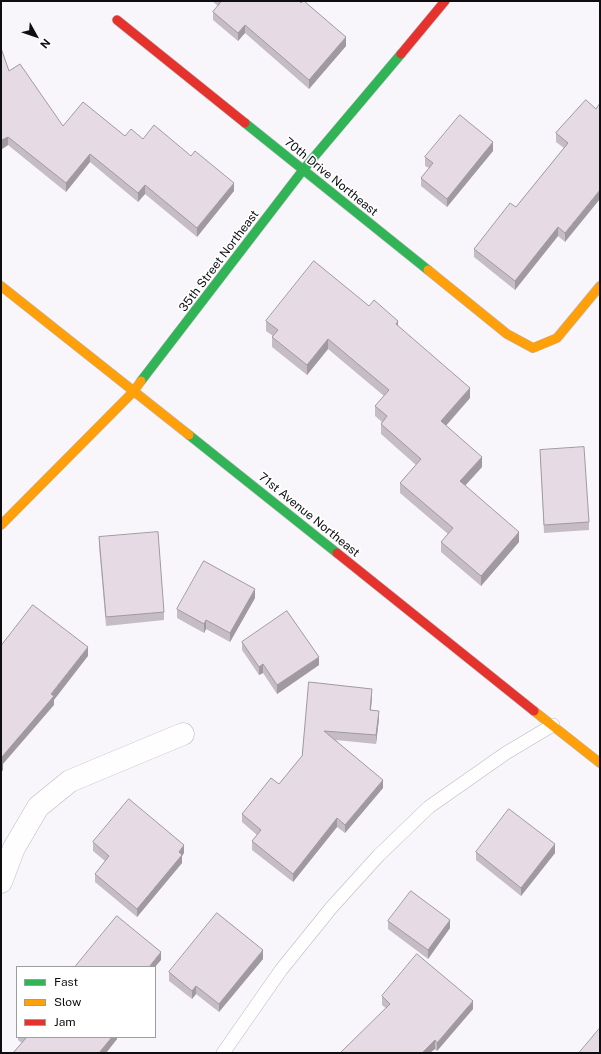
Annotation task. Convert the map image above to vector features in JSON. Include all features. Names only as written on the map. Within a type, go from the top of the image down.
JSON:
[{"type":"street","name":"35th Street Northeast","points":[[1,525],[134,391],[303,170],[445,1]]},
{"type":"street","name":"70th Drive Northeast","points":[[117,20],[507,334],[533,348],[557,338],[600,286]]},
{"type":"street","name":"71st Avenue Northeast","points":[[1,286],[600,763]]},
{"type":"street","points":[[1,882],[14,848],[38,807],[70,781],[183,734]]},
{"type":"lane","points":[[223,1053],[281,970],[331,908],[379,855],[429,807],[506,753],[553,725]]},
{"type":"building","points":[[222,1],[299,1],[301,3],[304,1],[346,37],[309,80],[245,25],[238,33],[213,12]]},
{"type":"building","points":[[1,48],[9,71],[20,64],[63,126],[83,102],[125,136],[131,129],[143,139],[154,125],[191,156],[195,151],[234,183],[197,228],[145,185],[138,193],[90,154],[66,183],[8,137],[2,140],[1,138]]},
{"type":"building","points":[[586,100],[596,109],[600,103],[600,190],[565,233],[558,227],[515,281],[474,249],[510,203],[516,207],[568,143],[556,133]]},
{"type":"building","points":[[460,115],[493,142],[447,199],[421,178],[433,163],[425,157]]},
{"type":"building","points":[[314,261],[369,306],[374,300],[398,321],[396,324],[470,388],[441,421],[482,457],[460,481],[519,532],[481,576],[441,542],[453,528],[400,483],[421,459],[381,424],[387,416],[375,406],[389,390],[328,339],[307,365],[272,337],[278,330],[266,321]]},
{"type":"building","points":[[584,447],[589,522],[544,525],[540,450]]},
{"type":"building","points":[[158,532],[164,612],[106,617],[99,537]]},
{"type":"building","points":[[204,561],[255,589],[230,633],[206,620],[204,624],[177,609]]},
{"type":"building","points":[[33,605],[88,647],[51,694],[54,696],[1,758],[1,646]]},
{"type":"building","points":[[287,611],[319,657],[277,685],[263,664],[259,667],[242,642]]},
{"type":"building","points":[[309,682],[372,689],[370,710],[379,711],[376,735],[324,731],[383,780],[345,825],[337,818],[293,874],[252,841],[261,830],[242,814],[271,778],[279,784],[302,756]]},
{"type":"building","points":[[129,799],[184,845],[179,852],[182,855],[137,909],[95,874],[109,856],[93,842]]},
{"type":"building","points":[[509,809],[555,844],[521,888],[476,852]]},
{"type":"building","points":[[411,891],[450,920],[428,950],[388,921]]},
{"type":"building","points":[[217,913],[263,950],[219,1004],[196,986],[192,991],[169,972]]},
{"type":"building","points":[[117,916],[161,952],[150,966],[76,966]]},
{"type":"building","points":[[417,954],[473,1001],[437,1043],[435,1040],[422,1053],[340,1053],[390,1004],[382,996]]},
{"type":"building","points":[[600,1028],[600,1053],[579,1053]]},
{"type":"building","points":[[26,1038],[111,1038],[99,1053],[13,1053]]},
{"type":"traffic: fast","points":[[141,381],[303,170],[401,54]]},
{"type":"traffic: fast","points":[[245,123],[428,270]]},
{"type":"traffic: fast","points":[[189,435],[337,553]]},
{"type":"traffic: slow","points":[[428,270],[507,334],[533,348],[557,338],[600,286]]},
{"type":"traffic: slow","points":[[1,286],[189,435]]},
{"type":"traffic: slow","points":[[1,525],[134,391],[141,381]]},
{"type":"traffic: slow","points":[[534,711],[600,763]]},
{"type":"traffic: jam","points":[[401,54],[445,1]]},
{"type":"traffic: jam","points":[[117,20],[245,123]]},
{"type":"traffic: jam","points":[[337,553],[534,711]]}]
